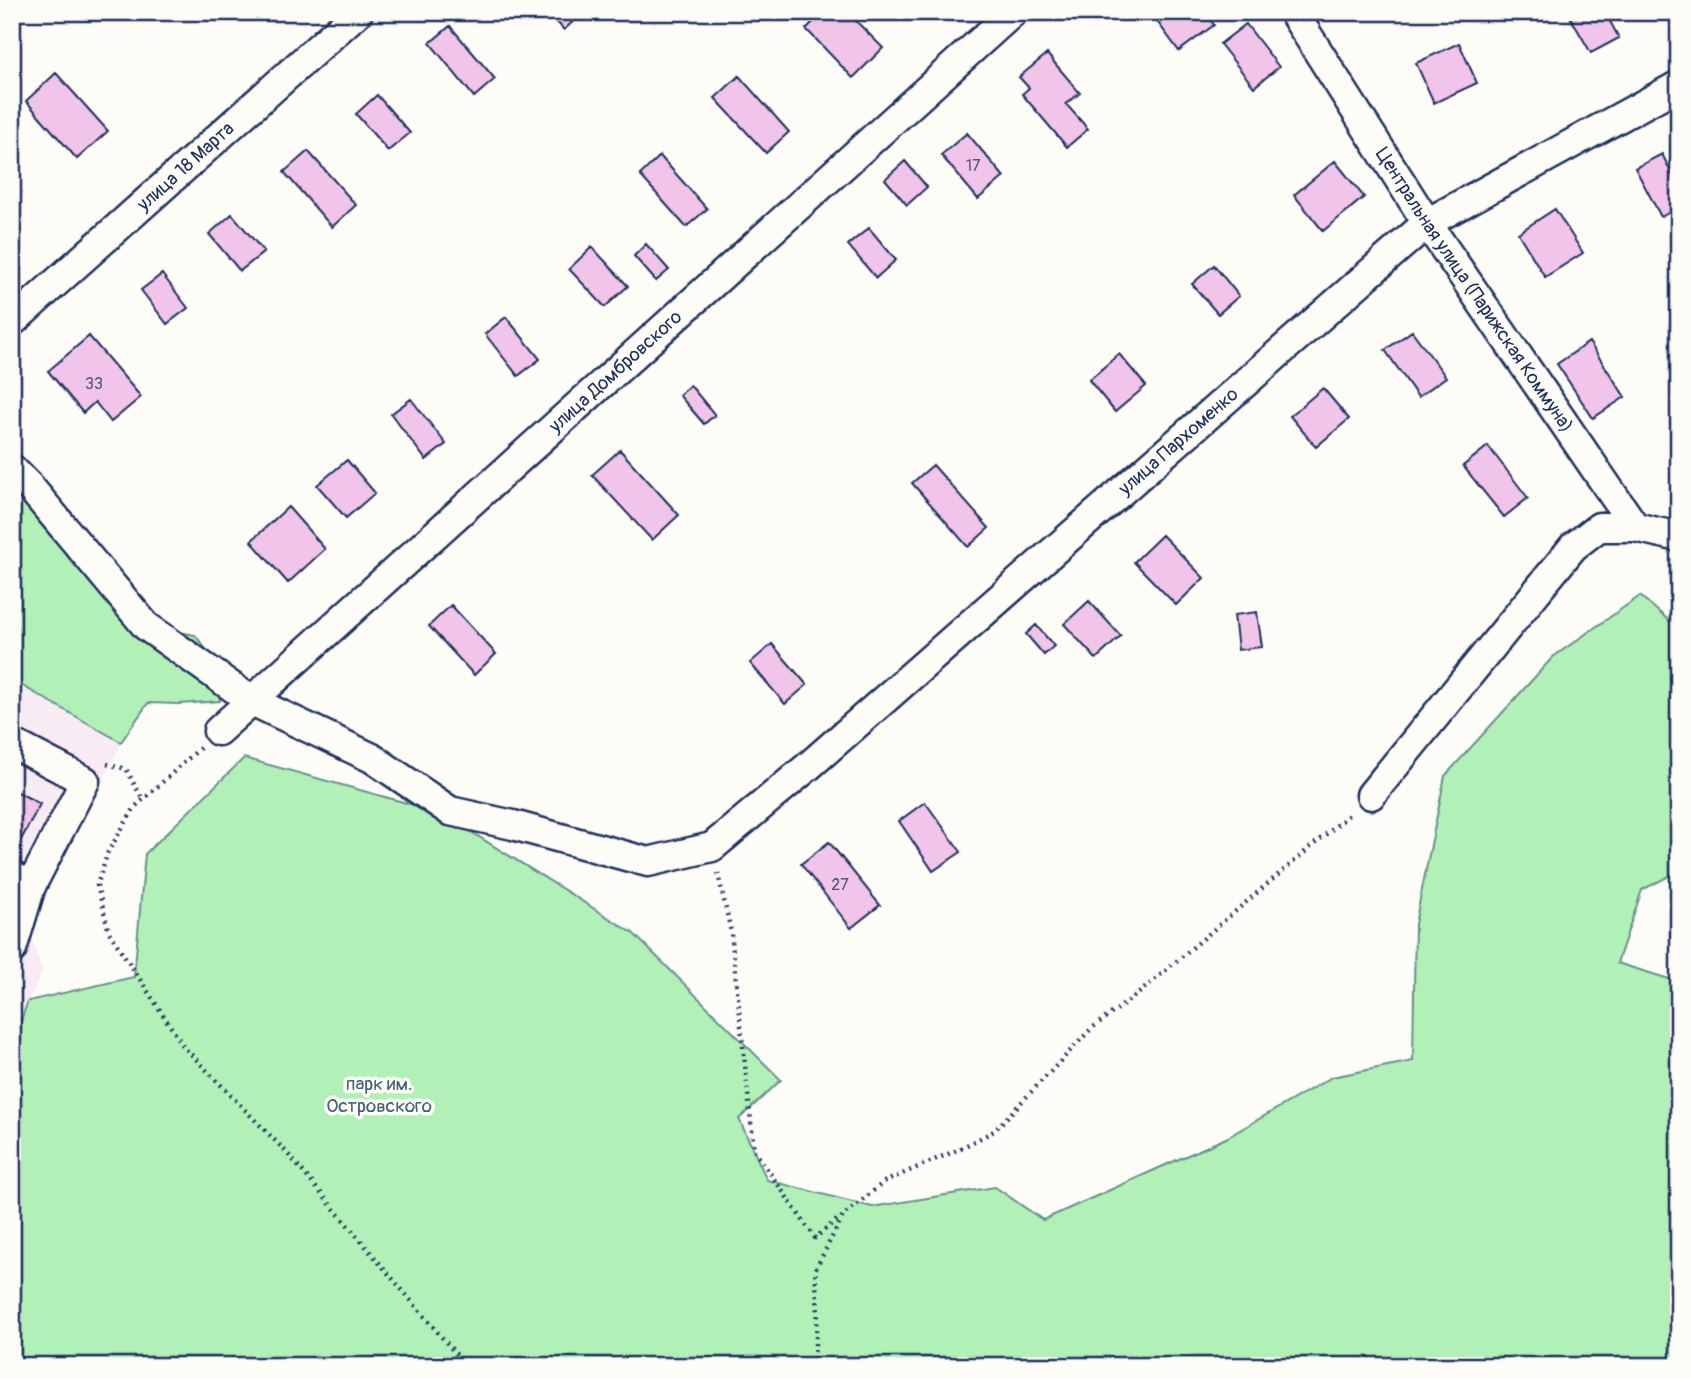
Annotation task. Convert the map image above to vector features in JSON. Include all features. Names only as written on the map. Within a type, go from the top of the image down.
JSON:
[{"type":"street","name":"улица 18 Марта","points":[[12,322],[358,12]]},
{"type":"street","name":"улица Домбровского","points":[[218,731],[1013,12]]},
{"type":"street","name":"Центральная улица (Парижская Коммуна)","points":[[1293,12],[1427,223],[1635,527]]},
{"type":"street","name":"улица Пархоменко","points":[[712,847],[821,755],[1427,223],[1679,85]]},
{"type":"street","points":[[12,468],[146,626],[252,701],[372,758],[450,811],[513,825],[648,862],[712,847]]},
{"type":"street","points":[[1371,795],[1573,547],[1599,527],[1635,527],[1679,537]]},
{"type":"street","points":[[12,743],[85,781],[22,881],[12,949]]},
{"type":"path","points":[[218,731],[135,807],[108,852],[97,885],[109,932],[184,1047],[288,1154],[466,1366]]},
{"type":"path","points":[[712,847],[731,932],[754,1150],[815,1238],[884,1182],[995,1130],[1092,1028],[1139,993],[1371,795]]},
{"type":"path","points":[[813,1366],[818,1313],[815,1270],[843,1216]]},
{"type":"shaded area","points":[[12,550],[147,694],[27,927],[43,971],[12,1032]]},
{"type":"green space","points":[[12,479],[146,626],[195,635],[221,669],[220,701],[148,703],[121,742],[12,680]]},
{"type":"green space","name":"парк им. Островского","points":[[1640,596],[1679,629],[1679,871],[1642,890],[1617,963],[1679,982],[1679,1366],[12,1366],[12,1045],[28,1001],[134,977],[145,854],[244,758],[439,812],[633,933],[781,1080],[739,1119],[767,1180],[872,1207],[995,1187],[1043,1220],[1226,1138],[1332,1077],[1413,1061],[1415,924],[1445,776],[1553,657]]},
{"type":"building","points":[[548,12],[583,12],[564,30]]},
{"type":"building","points":[[823,12],[847,12],[883,48],[853,78],[806,29]]},
{"type":"building","points":[[1150,12],[1205,12],[1214,25],[1179,51]]},
{"type":"building","points":[[1574,12],[1605,12],[1619,38],[1591,53],[1569,15]]},
{"type":"building","points":[[1246,24],[1279,67],[1254,87],[1220,44]]},
{"type":"building","points":[[450,26],[495,79],[474,97],[430,43]]},
{"type":"building","points":[[1459,43],[1477,83],[1434,103],[1416,63]]},
{"type":"building","points":[[1047,54],[1080,93],[1066,104],[1088,129],[1067,147],[1022,94],[1029,88],[1019,77]]},
{"type":"building","points":[[56,73],[108,131],[77,159],[26,101]]},
{"type":"building","points":[[739,76],[789,132],[766,153],[715,98]]},
{"type":"building","points":[[377,95],[410,133],[388,151],[356,114]]},
{"type":"building","points":[[967,133],[1004,177],[978,199],[941,155]]},
{"type":"building","points":[[308,151],[356,205],[332,227],[284,172]]},
{"type":"building","points":[[1662,154],[1679,188],[1679,207],[1661,217],[1635,168]]},
{"type":"building","points":[[660,156],[707,209],[686,227],[640,175]]},
{"type":"building","points":[[905,161],[927,187],[907,205],[885,179]]},
{"type":"building","points":[[1335,161],[1364,197],[1323,231],[1294,195]]},
{"type":"building","points":[[1555,209],[1583,253],[1545,277],[1518,233]]},
{"type":"building","points":[[232,214],[264,252],[240,271],[209,234]]},
{"type":"building","points":[[869,228],[896,260],[876,278],[848,245]]},
{"type":"building","points":[[646,244],[669,270],[656,281],[634,256]]},
{"type":"building","points":[[592,247],[628,286],[605,307],[569,269]]},
{"type":"building","points":[[1214,265],[1239,296],[1218,314],[1192,284]]},
{"type":"building","points":[[162,274],[188,308],[167,324],[141,290]]},
{"type":"building","points":[[506,317],[540,359],[518,376],[485,334]]},
{"type":"building","points":[[1412,331],[1446,377],[1418,397],[1385,350]]},
{"type":"building","points":[[89,336],[141,397],[111,422],[95,402],[83,413],[48,371]]},
{"type":"building","points":[[1589,342],[1625,397],[1593,418],[1557,364]]},
{"type":"building","points":[[1119,354],[1146,386],[1115,412],[1089,380]]},
{"type":"building","points":[[690,385],[715,415],[704,424],[679,395]]},
{"type":"building","points":[[1323,388],[1349,419],[1316,447],[1290,416]]},
{"type":"building","points":[[411,399],[446,444],[426,460],[391,414]]},
{"type":"building","points":[[1488,446],[1528,498],[1504,517],[1463,466]]},
{"type":"building","points":[[620,450],[679,515],[652,540],[592,475]]},
{"type":"building","points":[[347,460],[375,493],[346,518],[317,485]]},
{"type":"building","points":[[933,465],[989,528],[968,547],[912,483]]},
{"type":"building","points":[[288,507],[325,549],[288,583],[251,541]]},
{"type":"building","points":[[1162,535],[1204,578],[1176,605],[1134,562]]},
{"type":"building","points":[[1089,601],[1121,636],[1096,659],[1064,624]]},
{"type":"building","points":[[451,605],[496,654],[474,675],[429,626]]},
{"type":"building","points":[[1257,612],[1262,647],[1238,650],[1234,615]]},
{"type":"building","points":[[1036,625],[1054,646],[1044,655],[1026,634]]},
{"type":"building","points":[[772,644],[807,685],[785,704],[750,663]]},
{"type":"building","points":[[12,789],[40,804],[13,855],[12,855]]},
{"type":"building","points":[[925,802],[961,852],[933,871],[899,821]]},
{"type":"building","points":[[829,842],[880,905],[851,928],[801,864]]}]
